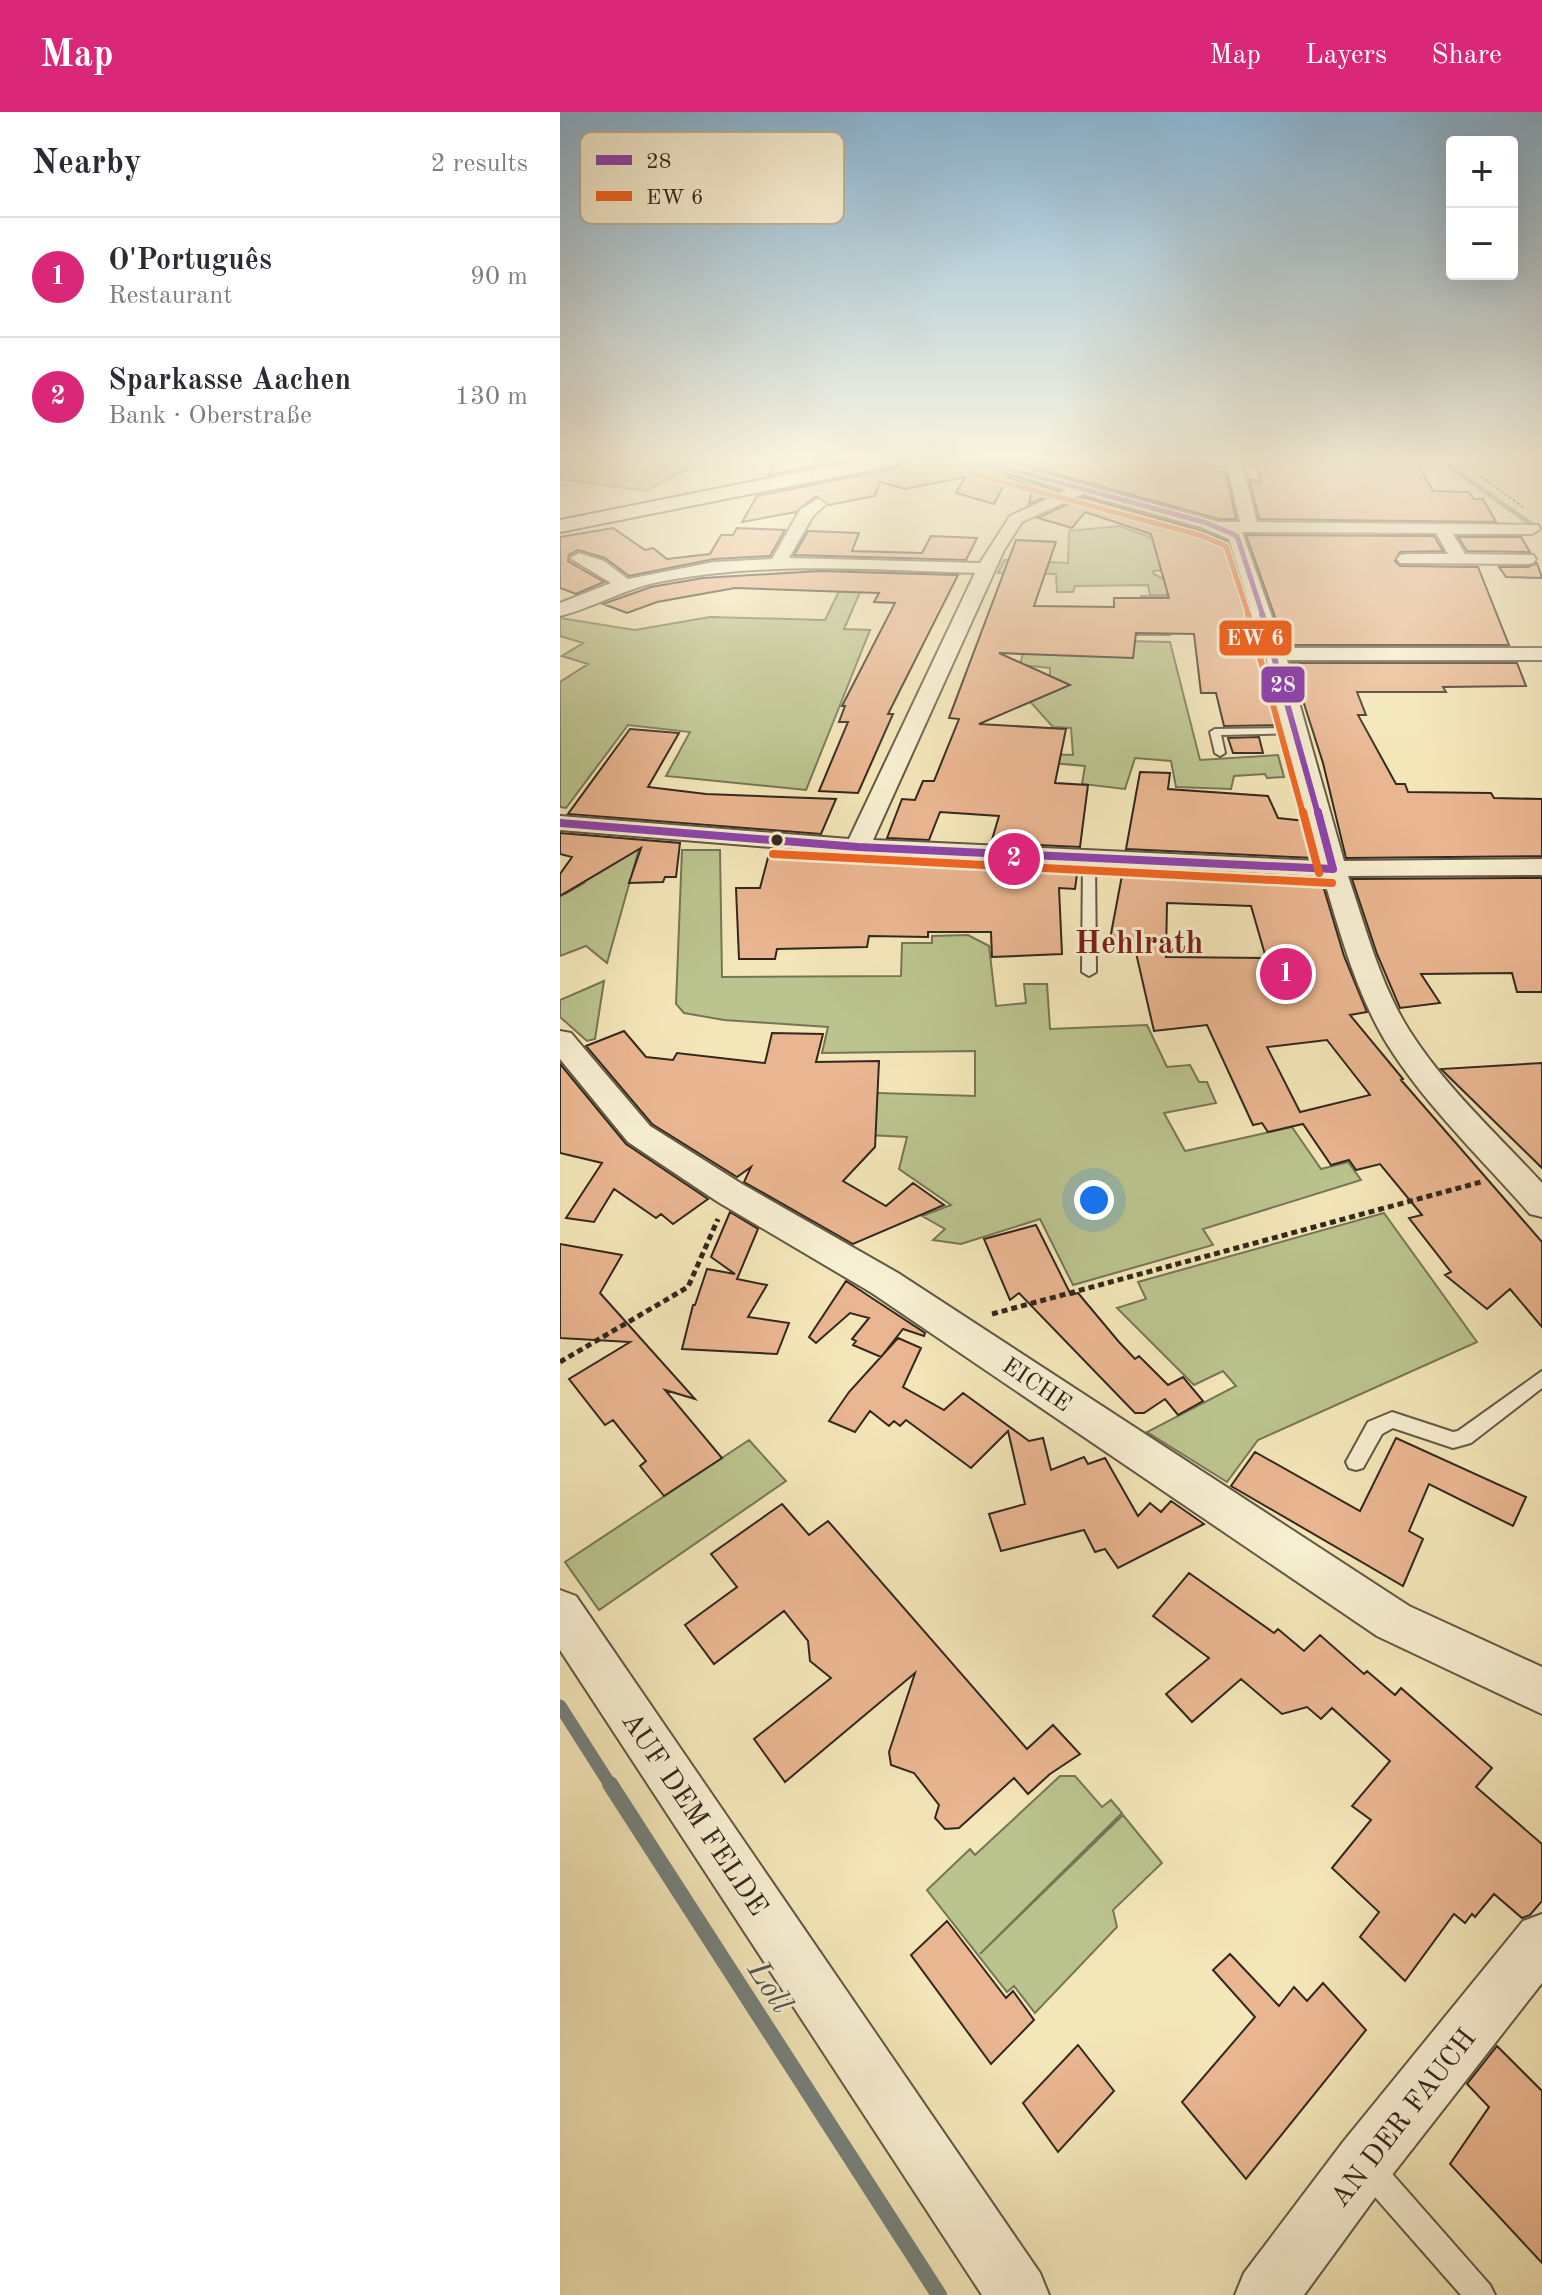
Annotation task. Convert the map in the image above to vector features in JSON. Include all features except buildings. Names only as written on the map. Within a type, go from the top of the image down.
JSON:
[{"type":"street","points":[[587,561],[598,565],[624,585]]},
{"type":"street","points":[[777,565],[779,561]]},
{"type":"street","points":[[858,847],[990,561]]},
{"type":"street","points":[[1246,561],[1333,869],[1369,980],[1395,1032],[1429,1079],[1542,1205]]},
{"type":"street","points":[[560,610],[624,585],[687,572],[777,565],[986,568]]},
{"type":"street","points":[[1275,654],[1542,654]]},
{"type":"street","points":[[560,823],[858,847],[1333,869],[1542,867]]},
{"type":"street","name":"EICHE","points":[[560,1040],[639,1134],[730,1193],[885,1283],[1393,1621],[1542,1691]]},
{"type":"street","name":"AUF DEM FELDE","points":[[560,1611],[1018,2295]]},
{"type":"street","name":"AN DER FAUCH","points":[[1266,2295],[1364,2163],[1542,1940]]},
{"type":"lane","points":[[1220,753],[1215,732],[1296,731]]},
{"type":"lane","points":[[1089,858],[1089,972]]},
{"type":"lane","points":[[1356,1462],[1375,1428],[1392,1420],[1453,1440],[1464,1437],[1542,1378]]},
{"type":"lane","points":[[1364,2163],[1480,2295]]},
{"type":"path","points":[[949,1325],[1514,1173]]},
{"type":"path","points":[[560,1362],[688,1287],[730,1193]]},
{"type":"green space","points":[[1004,561],[1164,561],[1166,570],[1153,571],[1154,574],[1176,586],[1180,595],[1150,595],[1148,585],[1075,586],[1073,592],[1057,592],[1056,574],[998,573]]},
{"type":"green space","points":[[843,583],[864,583],[844,629],[870,630],[806,790],[666,776],[690,732],[628,725],[566,808],[560,807],[560,682],[588,664],[562,656],[583,643],[560,636],[560,618],[635,630],[710,617],[825,620]]},
{"type":"green space","points":[[1141,596],[1171,597],[1170,635],[1125,635],[1125,641],[1170,642],[1200,760],[1278,755],[1284,777],[1267,778],[1265,774],[1234,776],[1231,789],[1176,787],[1171,761],[1135,758],[1125,789],[1082,784],[1085,766],[1042,762],[1043,754],[1073,755],[1071,728],[1053,727],[1017,687],[1050,676],[1050,668],[1020,665],[1024,649],[1143,611]]},
{"type":"green space","points":[[620,843],[640,845],[607,963],[586,946],[560,956],[560,892],[565,894],[584,883],[568,876],[574,871],[600,872]]},
{"type":"green space","points":[[682,850],[720,850],[722,977],[901,976],[902,943],[932,943],[932,936],[968,935],[989,946],[996,1006],[1026,1003],[1024,984],[1047,984],[1050,1029],[1147,1025],[1167,1067],[1190,1065],[1199,1082],[1207,1082],[1216,1103],[1164,1113],[1185,1151],[1292,1127],[1321,1169],[1348,1162],[1361,1180],[1203,1229],[1213,1245],[1073,1285],[1040,1219],[961,1244],[933,1240],[945,1229],[922,1216],[951,1205],[899,1169],[907,1137],[828,1133],[814,1091],[975,1096],[975,1051],[822,1053],[828,1027],[724,1020],[684,1013],[676,1004]]},
{"type":"green space","points":[[604,981],[595,1039],[587,1041],[560,1017],[560,1000]]},
{"type":"green space","points":[[1384,1213],[1477,1342],[1258,1440],[1227,1482],[1147,1432],[1236,1386],[1223,1371],[1194,1385],[1117,1308],[1146,1299],[1138,1282]]},
{"type":"green space","points":[[749,1440],[786,1481],[599,1610],[565,1562]]},
{"type":"green space","points":[[1060,1776],[1075,1776],[1102,1807],[1111,1800],[1122,1813],[980,1954],[1123,1815],[1162,1863],[1113,1910],[1117,1927],[1035,2013],[1014,1986],[1007,1992],[927,1890],[970,1849],[975,1855]]},
{"type":"waterway","name":"Loll","points":[[560,1706],[611,1786]]},
{"type":"waterway","name":"Loll","points":[[610,1784],[939,2295]]},
{"type":"transit line","points":[[1231,561],[1262,658],[1319,873]]},
{"type":"transit line","name":"28","points":[[1245,561],[1275,654],[1333,869]]},
{"type":"transit line","name":"28","points":[[560,823],[858,847],[1333,869]]},
{"type":"transit line","points":[[773,854],[1332,883]]},
{"type":"place","name":"Sparkasse Aachen","points":[[1014,859]]},
{"type":"place","name":"O'Português","points":[[1286,974]]},
{"type":"district","name":"Hehlrath","points":[[1139,942]]}]
